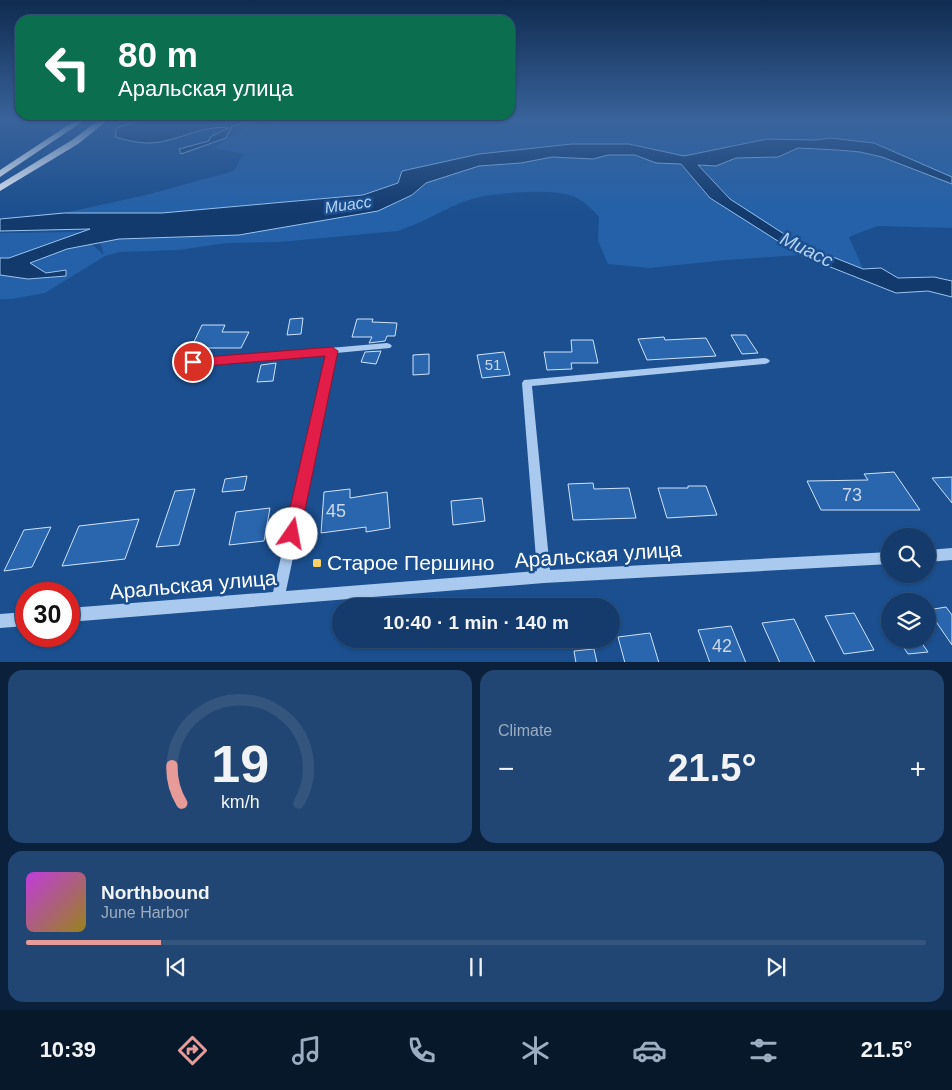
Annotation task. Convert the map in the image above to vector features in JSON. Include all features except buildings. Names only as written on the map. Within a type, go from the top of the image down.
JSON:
[{"type":"main road","points":[[0,174],[35,151]]},
{"type":"main road","points":[[0,188],[60,151]]},
{"type":"street","points":[[193,362],[387,346]]},
{"type":"street","points":[[278,599],[332,351]]},
{"type":"street","points":[[544,577],[527,383],[765,360]]},
{"type":"street","points":[[936,555],[952,554]]},
{"type":"street","name":"Аральская улица","points":[[80,614],[544,577],[881,558]]},
{"type":"street","points":[[0,621],[15,620]]},
{"type":"shaded area","points":[[228,151],[508,151],[479,154],[402,171],[398,183],[363,195],[161,213],[64,213],[146,195],[234,171],[243,154]]},
{"type":"shaded area","points":[[661,151],[709,151],[684,156]]},
{"type":"shaded area","points":[[792,151],[860,152],[882,157],[952,184],[952,228],[877,226],[849,237],[863,269],[798,243],[730,199],[697,164],[716,166],[736,158],[778,157]]},
{"type":"shaded area","points":[[890,151],[952,151],[952,177]]},
{"type":"shaded area","points":[[608,155],[635,155],[656,163],[681,164],[710,198],[800,255],[650,268],[608,264],[598,241],[599,217],[587,205],[576,197],[563,194],[522,192],[472,199],[398,231],[280,242],[226,243],[179,250],[120,252],[105,256],[45,293],[12,299],[0,299],[0,233],[78,232],[104,255],[100,243],[119,239],[239,235],[412,195],[426,183],[479,166],[521,163],[552,157],[593,159]]},
{"type":"water","name":"Миасс","points":[[508,151],[661,151],[684,156],[709,151],[792,151],[778,157],[736,158],[716,166],[698,165],[730,199],[798,243],[863,269],[881,268],[898,278],[934,277],[952,281],[952,297],[928,291],[896,293],[800,255],[710,198],[681,164],[656,163],[635,155],[608,155],[593,159],[552,157],[521,163],[479,166],[426,183],[412,195],[378,211],[239,235],[119,239],[67,249],[30,263],[46,273],[66,270],[66,276],[28,279],[0,275],[0,258],[9,258],[90,229],[0,231],[0,219],[64,213],[162,213],[363,195],[398,183],[402,171],[479,154]]},
{"type":"water","name":"Миасс","points":[[848,151],[892,151],[952,177],[952,184],[882,157]]},
{"type":"place","name":"Старое Першино","points":[[317,563]]},
{"type":"route","points":[[193,362],[332,351],[292,534]]}]
